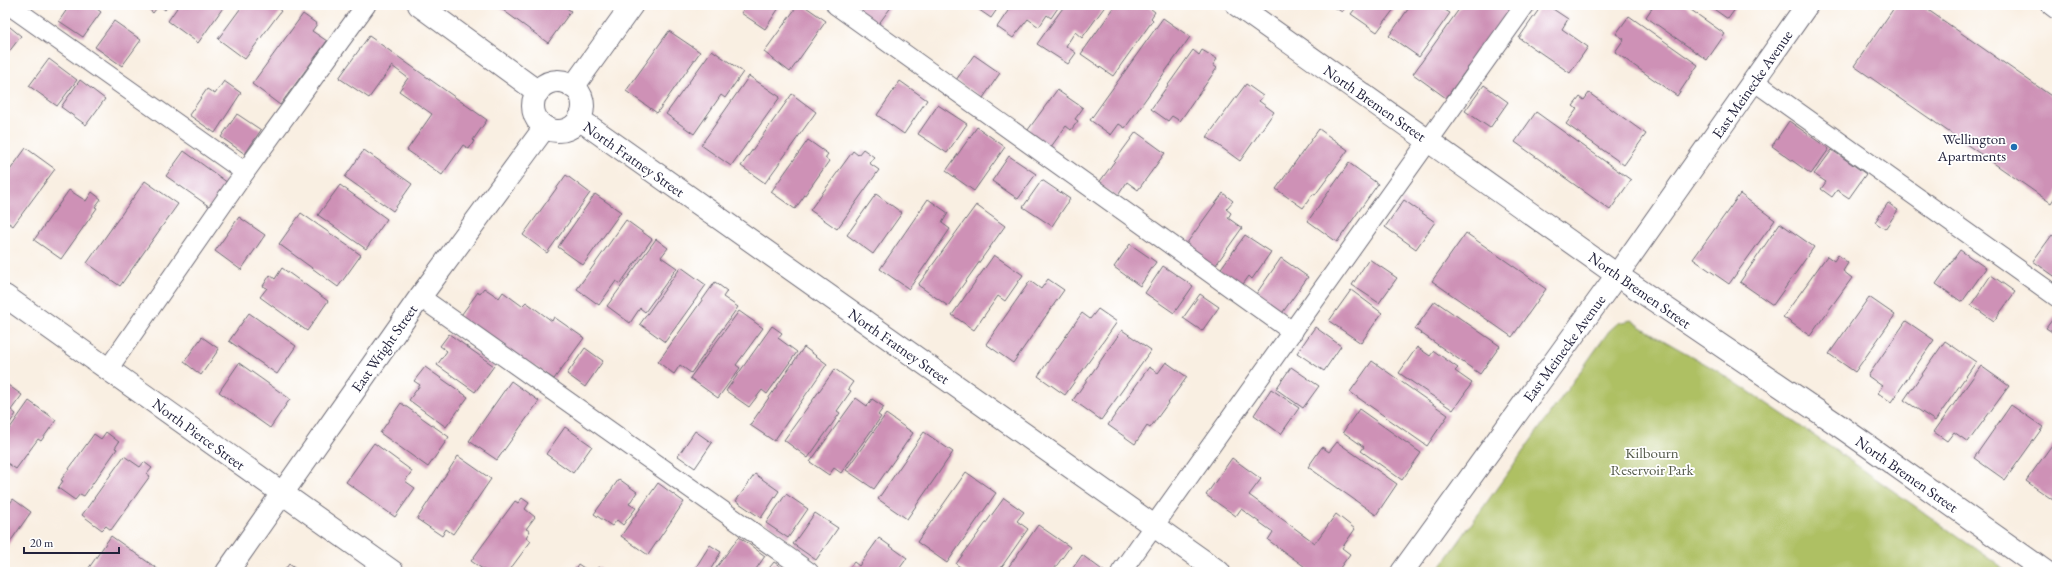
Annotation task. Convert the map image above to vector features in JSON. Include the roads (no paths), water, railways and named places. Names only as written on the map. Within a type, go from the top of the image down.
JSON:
[{"type":"street","points":[[419,5],[538,92]]},
{"type":"street","points":[[573,87],[632,5]]},
{"type":"street","name":"North Bremen Street","points":[[1237,5],[1617,275],[1841,427],[2046,572]]},
{"type":"street","name":"East Meinecke Avenue","points":[[1402,572],[1617,275],[1807,5]]},
{"type":"street","points":[[2053,5],[2057,8]]},
{"type":"street","points":[[558,81],[573,87],[582,98],[583,105],[579,119],[567,129],[559,131],[545,127],[535,114],[534,99],[538,92],[543,86],[558,81]]},
{"type":"street","name":"North Fratney Street","points":[[579,119],[1219,572]]},
{"type":"street","name":"East Wright Street","points":[[227,572],[420,297],[545,127]]},
{"type":"street","name":"North Pierce Street","points":[[5,296],[393,572]]},
{"type":"lane","points":[[8,5],[245,172]]},
{"type":"lane","points":[[108,369],[245,172],[366,5]]},
{"type":"lane","points":[[836,5],[1293,332]]},
{"type":"lane","points":[[1121,572],[1525,5]]},
{"type":"lane","points":[[1754,81],[2057,297]]},
{"type":"lane","points":[[420,297],[809,572]]},
{"type":"place","name":"Wellington Apartments","points":[[2014,147]]},
{"type":"park label","name":"Kilbourn Reservoir Park","points":[[1652,460]]}]
